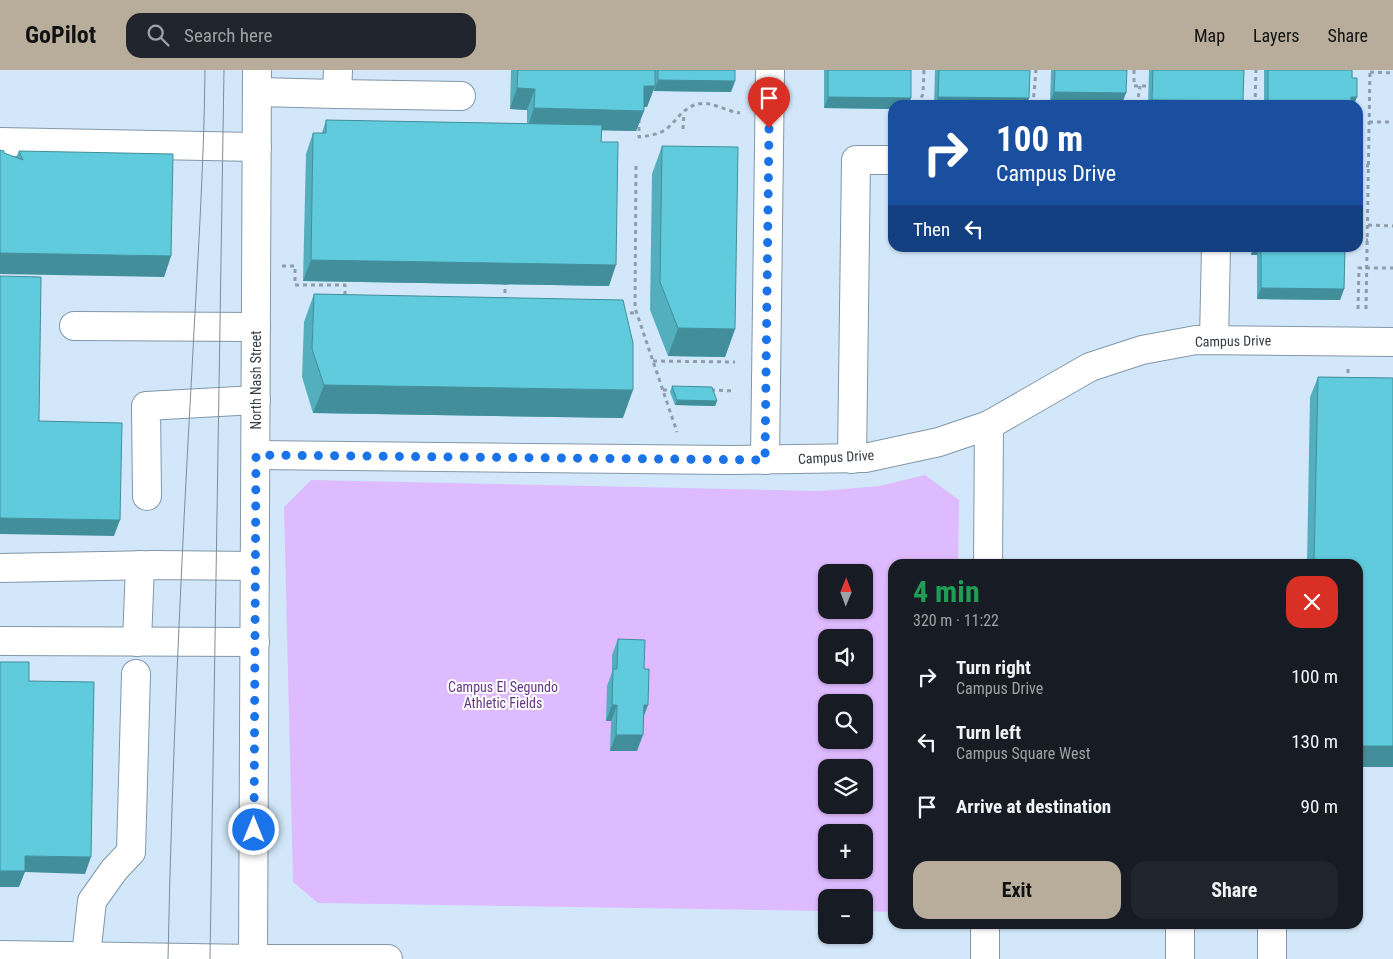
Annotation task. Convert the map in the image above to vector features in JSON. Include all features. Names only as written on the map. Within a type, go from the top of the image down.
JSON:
[{"type":"street","points":[[765,460],[770,70]]},
{"type":"street","points":[[257,81],[337,82],[461,96]]},
{"type":"street","name":"North Nash Street","points":[[254,959],[257,81]]},
{"type":"street","points":[[0,142],[257,147]]},
{"type":"street","points":[[852,459],[856,160],[888,160]]},
{"type":"street","points":[[1214,340],[1216,252]]},
{"type":"street","points":[[74,326],[256,326]]},
{"type":"street","name":"Campus Drive","points":[[256,455],[765,460],[865,458],[939,442],[989,425],[1090,367],[1142,350],[1196,340],[1393,342]]},
{"type":"street","points":[[147,496],[146,406],[256,400]]},
{"type":"street","points":[[988,559],[989,425]]},
{"type":"street","points":[[136,642],[140,565]]},
{"type":"street","points":[[0,568],[140,565],[255,566]]},
{"type":"street","points":[[0,641],[255,642]]},
{"type":"street","points":[[86,956],[92,901],[114,870],[131,852],[136,674]]},
{"type":"street","points":[[985,929],[985,959]]},
{"type":"street","points":[[1180,929],[1180,959]]},
{"type":"street","points":[[1272,929],[1272,959]]},
{"type":"street","points":[[0,955],[388,959]]},
{"type":"path","points":[[920,100],[923,94],[924,70]]},
{"type":"path","points":[[1034,100],[1036,70]]},
{"type":"path","points":[[1134,70],[1134,86],[1149,86]]},
{"type":"path","points":[[1255,100],[1256,70]]},
{"type":"path","points":[[1366,309],[1370,71],[1393,73]]},
{"type":"path","points":[[1138,100],[1140,86]]},
{"type":"path","points":[[639,117],[639,137],[651,136],[666,129],[684,112],[697,104],[704,103],[740,113]]},
{"type":"path","points":[[683,129],[684,112]]},
{"type":"path","points":[[1370,122],[1393,122]]},
{"type":"path","points":[[636,166],[635,308],[677,432]]},
{"type":"path","points":[[1363,166],[1369,166]]},
{"type":"path","points":[[1368,225],[1393,226]]},
{"type":"path","points":[[1363,240],[1368,240]]},
{"type":"path","points":[[276,266],[295,266],[295,285],[346,285],[345,301]]},
{"type":"path","points":[[1358,309],[1359,268],[1393,268]]},
{"type":"path","points":[[505,284],[505,309]]},
{"type":"path","points":[[616,313],[636,313]]},
{"type":"path","points":[[653,361],[735,362]]},
{"type":"path","points":[[1348,365],[1348,382]]},
{"type":"path","points":[[663,390],[681,390]]},
{"type":"path","points":[[709,390],[734,391]]},
{"type":"green space","name":"Campus El Segundo Athletic Fields","points":[[925,475],[959,500],[958,559],[888,559],[888,912],[873,911],[873,889],[818,889],[818,911],[318,903],[293,882],[284,507],[311,480],[820,491],[880,486]]},
{"type":"building","points":[[518,70],[655,70],[655,86],[644,86],[644,111],[534,108],[535,89],[517,88]]},
{"type":"building","points":[[658,70],[735,70],[735,81],[658,80]]},
{"type":"building","points":[[828,70],[911,70],[911,98],[828,97]]},
{"type":"building","points":[[939,70],[1030,70],[1029,98],[938,97]]},
{"type":"building","points":[[1055,70],[1127,70],[1126,93],[1054,92]]},
{"type":"building","points":[[1153,70],[1244,70],[1243,100],[1152,100]]},
{"type":"building","points":[[1268,70],[1352,70],[1352,78],[1357,78],[1357,97],[1351,97],[1351,100],[1268,100]]},
{"type":"building","points":[[326,120],[602,125],[601,142],[618,142],[616,265],[311,260],[313,133],[326,133]]},
{"type":"building","points":[[662,146],[738,147],[735,329],[678,328],[660,282]]},
{"type":"building","points":[[0,150],[23,160],[19,151],[173,154],[171,256],[0,253]]},
{"type":"building","points":[[1261,252],[1345,252],[1344,289],[1261,288]]},
{"type":"building","points":[[0,276],[41,277],[39,421],[122,423],[120,520],[0,518]]},
{"type":"building","points":[[314,294],[623,300],[633,343],[633,390],[324,385],[312,349]]},
{"type":"building","points":[[1318,377],[1393,378],[1393,746],[1363,746],[1363,559],[1314,559]]},
{"type":"building","points":[[672,386],[712,387],[717,401],[677,400]]},
{"type":"building","points":[[618,639],[645,640],[644,669],[649,669],[648,705],[644,705],[643,735],[616,735],[617,705],[612,705],[613,669],[617,669]]},
{"type":"building","points":[[0,662],[29,662],[29,681],[94,682],[91,857],[25,856],[25,871],[0,871]]},
{"type":"tram line","points":[[168,959],[177,664],[202,182],[205,70]]},
{"type":"tram line","points":[[210,959],[224,70]]},
{"type":"route","points":[[254,830],[256,455],[765,460],[769,128]]}]
